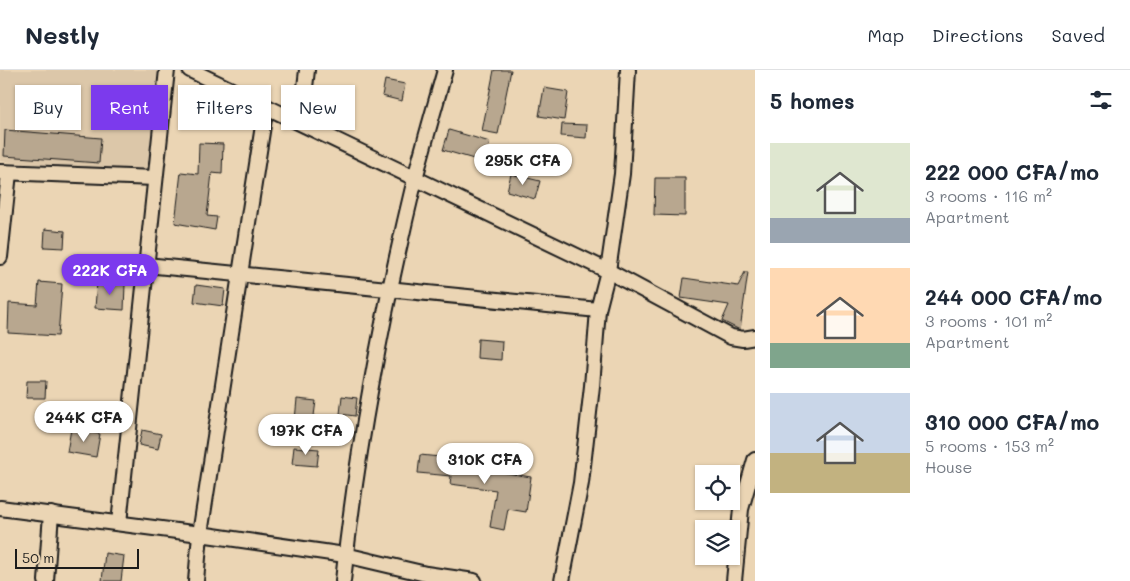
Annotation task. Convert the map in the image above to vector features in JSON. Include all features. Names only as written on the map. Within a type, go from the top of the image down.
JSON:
[{"type":"street","points":[[119,523],[167,70]]},
{"type":"street","points":[[190,70],[222,85]]},
{"type":"street","points":[[305,85],[307,70]]},
{"type":"street","points":[[343,581],[367,406],[390,290],[416,177],[445,70]]},
{"type":"street","points":[[562,581],[581,483],[598,310],[608,271],[622,174],[628,70]]},
{"type":"street","points":[[196,581],[200,534],[262,130]]},
{"type":"street","points":[[318,130],[608,271],[731,337],[743,339],[755,337]]},
{"type":"street","points":[[0,257],[5,172],[156,178]]},
{"type":"street","points":[[146,265],[598,310]]},
{"type":"street","points":[[734,581],[741,509],[755,460]]},
{"type":"street","points":[[0,508],[200,534],[345,556],[426,574],[474,581]]},
{"type":"street","points":[[46,581],[51,514]]},
{"type":"shaded area","points":[[0,70],[160,70],[159,85],[91,85],[91,130],[155,130],[152,173],[0,161]]},
{"type":"building","points":[[494,70],[511,70],[498,134],[482,131]]},
{"type":"building","points":[[385,80],[405,84],[402,101],[382,96]]},
{"type":"building","points":[[544,88],[568,92],[564,120],[539,116]]},
{"type":"building","points":[[562,124],[587,125],[586,138],[561,136]]},
{"type":"building","points":[[5,130],[101,138],[99,163],[4,156]]},
{"type":"building","points":[[449,130],[490,142],[484,162],[443,150]]},
{"type":"building","points":[[199,143],[223,144],[222,174],[212,173],[207,216],[217,217],[215,230],[175,223],[181,172],[198,174]]},
{"type":"building","points":[[511,174],[540,181],[535,199],[507,191]]},
{"type":"building","points":[[655,178],[685,178],[685,216],[654,215]]},
{"type":"building","points":[[45,229],[65,231],[64,248],[44,247]]},
{"type":"building","points":[[745,272],[748,272],[740,330],[722,321],[729,305],[681,298],[684,278],[738,286]]},
{"type":"building","points":[[39,282],[62,284],[58,336],[8,333],[9,303],[37,305]]},
{"type":"building","points":[[97,282],[125,284],[124,310],[95,308]]},
{"type":"building","points":[[196,285],[225,289],[223,306],[194,302]]},
{"type":"building","points":[[478,339],[502,341],[501,360],[477,358]]},
{"type":"building","points":[[27,381],[46,381],[45,398],[26,398]]},
{"type":"building","points":[[342,396],[357,398],[355,416],[340,414]]},
{"type":"building","points":[[297,399],[316,401],[313,423],[295,420]]},
{"type":"building","points":[[71,429],[100,434],[96,457],[67,452]]},
{"type":"building","points":[[142,430],[161,434],[158,449],[139,445]]},
{"type":"building","points":[[294,447],[319,449],[317,466],[292,464]]},
{"type":"building","points":[[420,455],[440,457],[440,463],[495,469],[495,471],[531,477],[526,512],[508,509],[504,530],[490,527],[496,490],[450,484],[451,476],[418,473]]},
{"type":"building","points":[[105,553],[124,556],[121,581],[102,581]]}]
